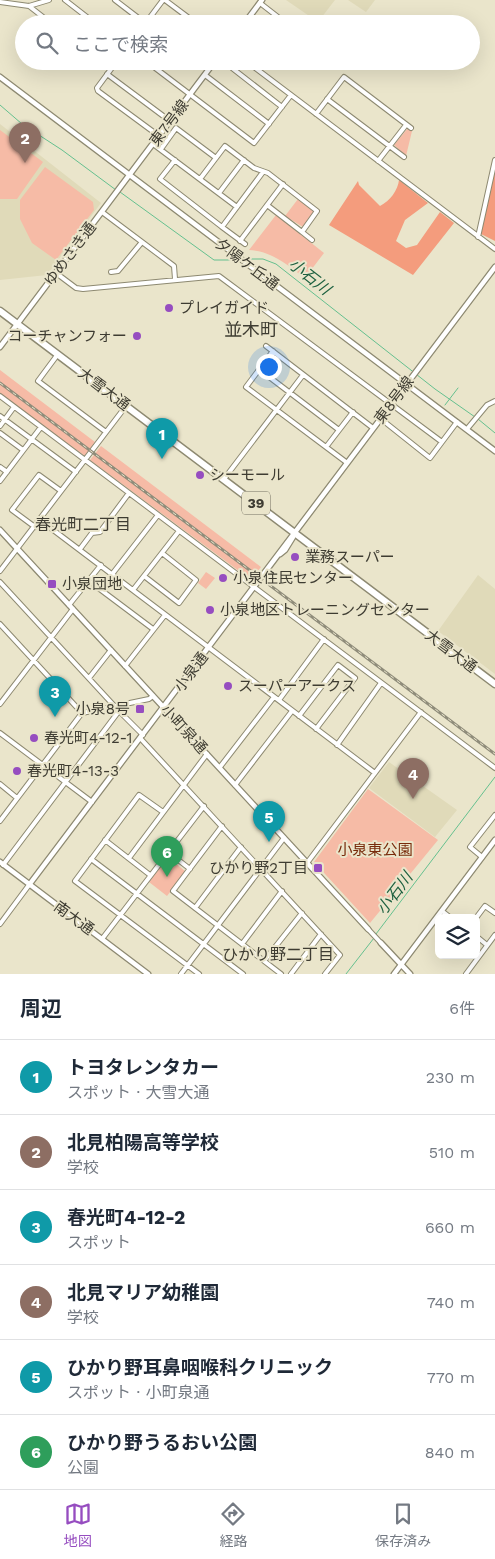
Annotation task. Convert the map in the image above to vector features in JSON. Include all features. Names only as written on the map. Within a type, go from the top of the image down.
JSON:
[{"type":"highway","name":"大雪大通","points":[[0,311],[495,684]]},
{"type":"street","points":[[0,2],[29,6],[49,0]]},
{"type":"street","points":[[65,0],[84,15]]},
{"type":"street","points":[[115,0],[136,15]]},
{"type":"street","points":[[152,15],[164,0],[185,15]]},
{"type":"street","points":[[251,15],[261,2],[276,15]]},
{"type":"street","points":[[29,6],[40,15]]},
{"type":"street","points":[[110,70],[97,88],[98,92],[159,136]]},
{"type":"street","points":[[158,70],[254,143],[291,95]]},
{"type":"street","name":"東7号線","points":[[123,183],[208,70]]},
{"type":"street","points":[[235,70],[282,107]]},
{"type":"street","points":[[258,70],[495,249]]},
{"type":"street","points":[[107,74],[170,121]]},
{"type":"street","points":[[204,76],[269,124]]},
{"type":"street","points":[[316,114],[344,76],[410,128]]},
{"type":"street","name":"夕陽ケ丘通","points":[[0,77],[495,450]]},
{"type":"street","points":[[327,99],[404,157]]},
{"type":"street","points":[[378,161],[406,125]]},
{"type":"street","points":[[161,149],[176,128],[216,158]]},
{"type":"street","points":[[153,144],[237,207]]},
{"type":"street","points":[[200,179],[225,146],[283,184],[317,211],[302,232]]},
{"type":"street","points":[[175,160],[160,179],[245,244]]},
{"type":"street","points":[[219,193],[244,160]]},
{"type":"street","points":[[478,237],[495,160]]},
{"type":"street","points":[[222,227],[263,172]]},
{"type":"street","name":"ゆめさき通","points":[[0,347],[123,183]]},
{"type":"street","points":[[240,241],[283,184]]},
{"type":"street","points":[[267,205],[312,240]]},
{"type":"street","points":[[102,212],[174,266],[175,279]]},
{"type":"street","points":[[111,272],[118,271],[142,242]]},
{"type":"street","name":"東8号線","points":[[295,533],[346,462],[495,267]]},
{"type":"street","points":[[56,273],[76,288],[83,289],[212,275],[224,279],[442,442]]},
{"type":"street","points":[[266,346],[373,428]]},
{"type":"street","points":[[273,351],[246,388],[346,462]]},
{"type":"street","points":[[58,354],[38,381],[106,432]]},
{"type":"street","points":[[260,370],[339,430]]},
{"type":"street","points":[[224,479],[303,375]]},
{"type":"street","points":[[0,396],[494,767]]},
{"type":"street","points":[[467,429],[482,409],[495,401]]},
{"type":"street","points":[[0,572],[126,406]]},
{"type":"street","points":[[0,426],[14,407]]},
{"type":"street","points":[[326,447],[352,412]]},
{"type":"street","points":[[0,416],[76,472]]},
{"type":"street","points":[[381,418],[430,458],[457,422]]},
{"type":"street","points":[[0,481],[41,427]]},
{"type":"street","points":[[0,433],[23,450]]},
{"type":"street","points":[[0,467],[7,472]]},
{"type":"street","points":[[35,527],[12,510],[38,475],[61,492]]},
{"type":"street","points":[[80,549],[92,533],[100,532],[128,493]]},
{"type":"street","points":[[112,573],[158,514]]},
{"type":"street","points":[[40,520],[375,773]]},
{"type":"street","name":"小町泉通","points":[[0,530],[368,929]]},
{"type":"street","points":[[133,590],[179,531]]},
{"type":"street","name":"小泉通","points":[[29,885],[295,533]]},
{"type":"street","points":[[144,576],[179,603],[196,580],[162,553]]},
{"type":"street","points":[[69,605],[101,565]]},
{"type":"street","points":[[89,581],[153,629]]},
{"type":"street","points":[[0,582],[340,955],[325,974]]},
{"type":"street","points":[[0,704],[73,609]]},
{"type":"street","points":[[126,666],[165,614]]},
{"type":"street","points":[[0,624],[82,713]]},
{"type":"street","points":[[278,700],[324,639]]},
{"type":"street","points":[[89,678],[111,650]]},
{"type":"street","points":[[300,716],[338,665],[356,678],[316,729]]},
{"type":"street","points":[[337,745],[381,683]]},
{"type":"street","points":[[0,821],[82,713],[149,700],[153,696]]},
{"type":"street","points":[[220,767],[274,697]]},
{"type":"street","points":[[2,864],[119,711]]},
{"type":"street","points":[[235,785],[292,711]]},
{"type":"street","points":[[307,862],[421,712]]},
{"type":"street","points":[[0,733],[92,802]]},
{"type":"street","points":[[129,858],[207,754]]},
{"type":"street","points":[[0,784],[17,798]]},
{"type":"street","points":[[163,812],[139,795],[75,881],[199,974]]},
{"type":"street","points":[[102,939],[204,806]]},
{"type":"street","points":[[482,857],[470,847],[495,815]]},
{"type":"street","points":[[222,826],[173,891],[282,974]]},
{"type":"street","points":[[181,974],[284,838]]},
{"type":"street","points":[[105,840],[150,875]]},
{"type":"street","points":[[394,974],[495,840]]},
{"type":"street","points":[[195,908],[241,847]]},
{"type":"street","points":[[168,852],[190,869]]},
{"type":"street","points":[[91,859],[243,974]]},
{"type":"street","name":"南大通","points":[[2,864],[148,974]]},
{"type":"street","points":[[0,924],[29,885]]},
{"type":"street","points":[[242,944],[282,891]]},
{"type":"street","points":[[479,914],[486,906],[495,913]]},
{"type":"street","points":[[442,911],[446,914]]},
{"type":"street","points":[[264,961],[302,913]]},
{"type":"street","points":[[368,929],[410,974]]},
{"type":"street","points":[[291,974],[321,934]]},
{"type":"street","points":[[466,974],[495,935]]},
{"type":"street","points":[[480,939],[487,945]]},
{"type":"shaded area","points":[[286,0],[335,0],[323,15],[308,15]]},
{"type":"shaded area","points":[[348,0],[375,0],[366,12]]},
{"type":"shaded area","points":[[0,124],[101,203],[47,275],[0,280]]},
{"type":"shaded area","points":[[495,160],[495,241],[479,233]]},
{"type":"shaded area","points":[[399,180],[428,203],[405,220],[396,241],[406,248],[417,245],[440,212],[454,223],[413,275],[329,225],[358,181],[359,185],[380,206],[393,195]]},
{"type":"shaded area","points":[[478,575],[495,589],[495,674],[438,631]]},
{"type":"shaded area","points":[[389,762],[457,810],[435,837],[369,788]]},
{"type":"green space","points":[[408,128],[412,131],[406,156],[394,145]]},
{"type":"green space","points":[[0,130],[43,162],[17,199],[0,199]]},
{"type":"green space","points":[[45,167],[93,202],[94,210],[56,260],[32,243],[20,219],[20,200]]},
{"type":"green space","points":[[298,199],[314,211],[303,227],[285,216]]},
{"type":"green space","points":[[276,215],[324,253],[305,278],[272,256],[249,250]]},
{"type":"green space","points":[[0,370],[95,442],[85,456],[0,394]]},
{"type":"green space","points":[[101,446],[261,567],[251,580],[90,460]]},
{"type":"green space","points":[[206,572],[215,578],[206,589],[198,583]]},
{"type":"green space","name":"小泉東公園","points":[[368,789],[438,840],[370,923],[314,862]]},
{"type":"green space","points":[[168,857],[186,872],[167,896],[149,882]]},
{"type":"waterway","name":"小石川","points":[[0,105],[22,124],[62,150],[116,190]]},
{"type":"waterway","name":"小石川","points":[[120,192],[214,260],[238,260]]},
{"type":"waterway","name":"小石川","points":[[245,259],[263,259],[276,264],[435,389],[475,417]]},
{"type":"waterway","name":"小石川","points":[[445,405],[458,388]]},
{"type":"waterway","name":"小石川","points":[[478,419],[495,433]]},
{"type":"waterway","name":"小石川","points":[[376,934],[495,777]]},
{"type":"waterway","name":"小石川","points":[[346,974],[374,938]]},
{"type":"railway","points":[[0,383],[495,754]]},
{"type":"place","name":"北見柏陽高等学校","points":[[25,163]]},
{"type":"place","name":"プレイガイド","points":[[169,308]]},
{"type":"place","name":"コーチャンフォー","points":[[137,336]]},
{"type":"place","name":"トヨタレンタカー","points":[[162,459]]},
{"type":"place","name":"シーモール","points":[[200,475]]},
{"type":"place","name":"業務スーパー","points":[[295,557]]},
{"type":"place","name":"小泉住民センター","points":[[223,578]]},
{"type":"place","name":"小泉団地","points":[[52,584]]},
{"type":"place","name":"小泉地区トレーニングセンター","points":[[210,610]]},
{"type":"place","name":"スーパーアークス","points":[[228,686]]},
{"type":"place","name":"小泉8号","points":[[140,709]]},
{"type":"place","name":"春光町4-12-2","points":[[55,717]]},
{"type":"place","name":"春光町4-12-1","points":[[34,738]]},
{"type":"place","name":"春光町4-13-3","points":[[17,771]]},
{"type":"place","name":"北見マリア幼稚園","points":[[413,799]]},
{"type":"place","name":"ひかり野耳鼻咽喉科クリニック","points":[[269,842]]},
{"type":"place","name":"ひかり野2丁目","points":[[318,868]]},
{"type":"place","name":"ひかり野うるおい公園","points":[[167,877]]},
{"type":"district","name":"並木町","points":[[251,330]]},
{"type":"district","name":"春光町二丁目","points":[[83,524]]},
{"type":"district","name":"ひかり野二丁目","points":[[278,954]]}]
